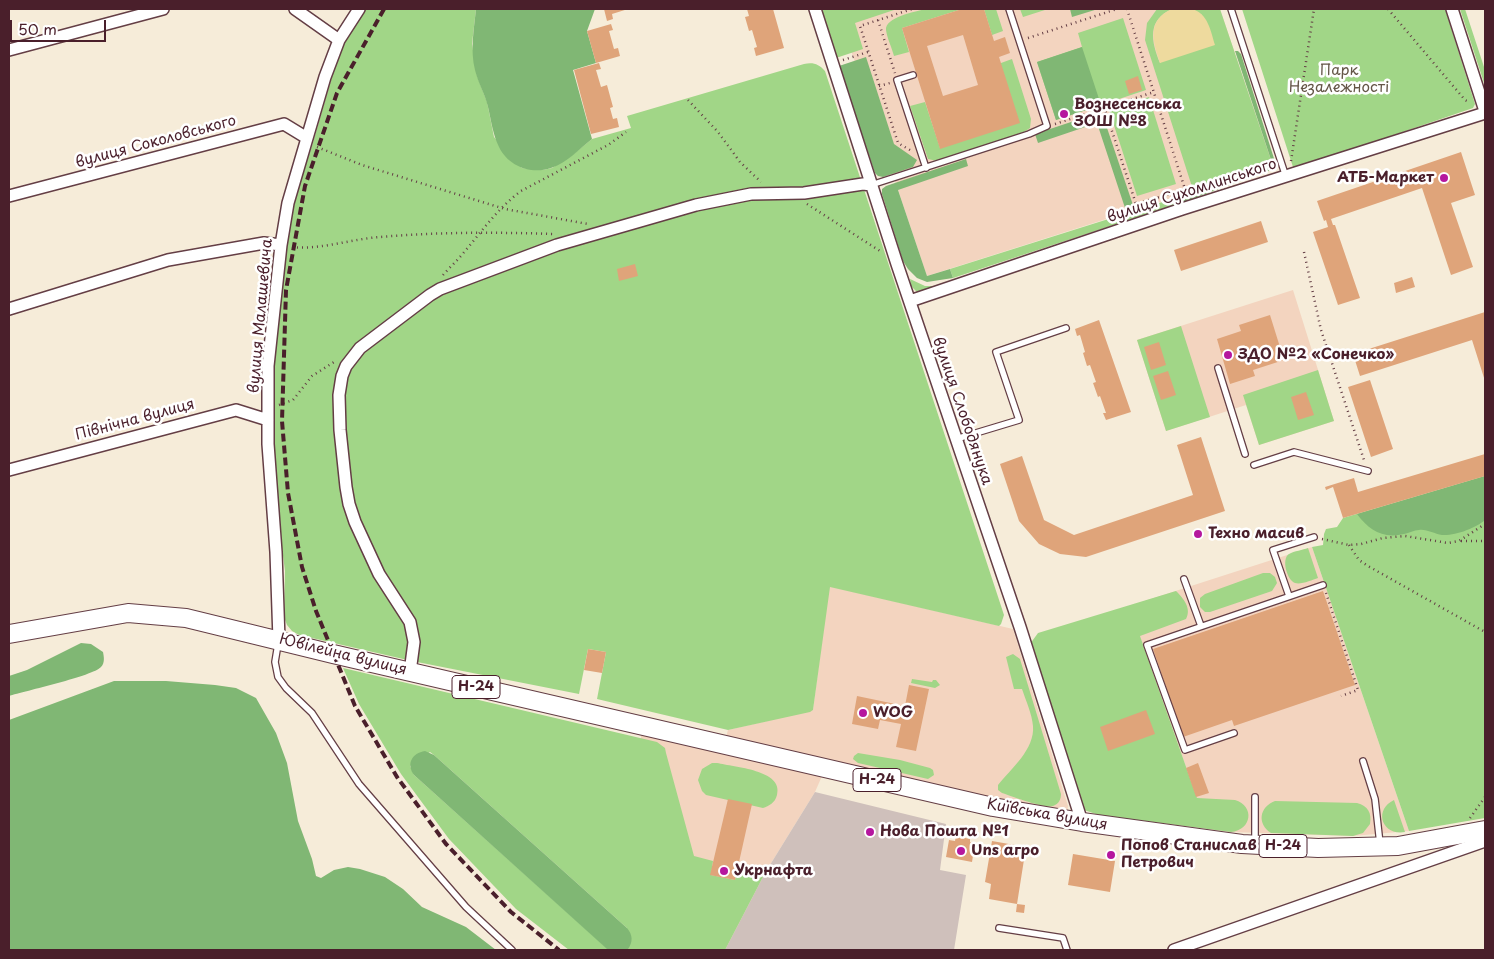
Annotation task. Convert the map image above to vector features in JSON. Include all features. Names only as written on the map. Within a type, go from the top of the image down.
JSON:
[{"type":"main road","name":"Ювілейна вулиця","points":[[9,634],[128,613],[186,618],[674,734]]},
{"type":"main road","name":"Київська вулиця","points":[[674,734],[994,807],[1082,822],[1255,845],[1318,848],[1398,846],[1485,830]]},
{"type":"street","points":[[9,50],[163,9]]},
{"type":"street","points":[[295,9],[339,40]]},
{"type":"street","name":"вулиця Малашевича","points":[[279,640],[276,552],[268,444],[268,366],[280,245],[288,203],[325,77],[339,40],[359,9]]},
{"type":"street","name":"вулиця Слободянука","points":[[815,9],[897,264],[1020,627],[1082,822]]},
{"type":"street","points":[[1452,9],[1485,112]]},
{"type":"street","name":"вулиця Сухомлинського","points":[[910,301],[1174,211],[1286,177],[1485,112]]},
{"type":"street","name":"вулиця Соколовського","points":[[9,196],[284,124],[307,138]]},
{"type":"street","points":[[410,672],[414,642],[410,622],[379,574],[355,522],[346,487],[338,404],[344,371],[360,348],[435,292],[556,245],[696,204],[751,194],[792,194],[862,184],[871,185]]},
{"type":"street","points":[[9,309],[168,260],[264,243],[280,245]]},
{"type":"street","name":"Північна вулиця","points":[[9,470],[236,410],[268,415]]},
{"type":"street","points":[[1174,950],[1485,841]]},
{"type":"lane","points":[[871,185],[1029,134],[1048,126],[1009,9]]},
{"type":"lane","points":[[1231,9],[1286,177]]},
{"type":"lane","points":[[913,75],[897,80],[926,168]]},
{"type":"lane","points":[[956,439],[1020,420],[996,352],[1066,328]]},
{"type":"lane","points":[[1218,368],[1245,454]]},
{"type":"lane","points":[[1254,465],[1294,452],[1368,471]]},
{"type":"lane","points":[[1289,596],[1273,550],[1314,537]]},
{"type":"lane","points":[[1184,579],[1201,626]]},
{"type":"lane","points":[[1234,733],[1184,750],[1147,645],[1323,585]]},
{"type":"lane","points":[[279,640],[275,662],[278,677],[286,688],[312,712],[359,784],[466,907],[512,950]]},
{"type":"lane","points":[[1363,761],[1375,798],[1380,846]]},
{"type":"lane","points":[[1255,796],[1255,845]]},
{"type":"lane","points":[[998,928],[1063,938],[1067,950]]},
{"type":"path","points":[[898,143],[860,26],[912,9]]},
{"type":"path","points":[[1096,9],[1098,15]]},
{"type":"path","points":[[1019,41],[1117,9]]},
{"type":"path","points":[[1104,108],[1136,204],[1185,189],[1127,9]]},
{"type":"path","points":[[1286,177],[1292,157],[1314,9]]},
{"type":"path","points":[[1388,9],[1465,100],[1472,104]]},
{"type":"path","points":[[878,20],[897,80]]},
{"type":"path","points":[[832,64],[868,52]]},
{"type":"path","points":[[1048,126],[1154,92]]},
{"type":"path","points":[[688,100],[718,132],[740,162],[773,193]]},
{"type":"path","points":[[442,276],[500,207],[521,191],[608,145],[626,132]]},
{"type":"path","points":[[307,138],[312,146],[362,165],[500,207],[614,228]]},
{"type":"path","points":[[1176,192],[1178,198]]},
{"type":"path","points":[[792,194],[857,235],[897,264]]},
{"type":"path","points":[[280,245],[308,248],[372,238],[480,232],[561,234]]},
{"type":"path","points":[[1304,252],[1321,330],[1368,471]]},
{"type":"path","points":[[268,415],[293,400],[312,376],[337,360]]},
{"type":"path","points":[[1459,541],[1485,524]]},
{"type":"path","points":[[1314,537],[1349,545],[1405,536],[1448,543],[1485,541]]},
{"type":"path","points":[[1349,545],[1359,560],[1368,566],[1485,632]]},
{"type":"path","points":[[1323,585],[1358,690],[1341,696]]},
{"type":"path","points":[[1470,818],[1485,797]]},
{"type":"shaded area","name":"Вознесенська ЗОШ №8","points":[[837,9],[1220,9],[1273,166],[927,276]]},
{"type":"shaded area","name":"ЗДО №2 «Сонечко»","points":[[1293,290],[1334,421],[1259,445],[1246,405],[1166,431],[1137,340]]},
{"type":"shaded area","points":[[1312,547],[1409,831],[1353,836],[1231,832],[1208,829],[1129,606]]},
{"type":"shaded area","points":[[829,586],[1013,629],[1068,806],[1067,813],[725,740],[728,730],[813,710]]},
{"type":"shaded area","points":[[641,734],[822,776],[815,792],[765,873],[725,950],[641,739]]},
{"type":"shaded area","points":[[815,792],[946,824],[940,870],[966,875],[954,950],[725,950],[765,873]]},
{"type":"green space","points":[[364,9],[476,9],[472,44],[477,76],[487,102],[494,137],[522,168],[543,170],[552,168],[592,139],[631,128],[627,116],[804,64],[816,64],[823,69],[1004,615],[1001,624],[999,626],[830,587],[813,710],[728,730],[597,699],[606,652],[588,649],[579,694],[412,661],[299,635],[292,631],[284,617],[285,571],[274,487],[272,445],[273,363],[284,246],[294,199],[312,146],[342,42]]},
{"type":"green space","points":[[476,9],[595,9],[587,31],[596,63],[573,70],[592,139],[557,166],[543,170],[521,167],[508,159],[499,147],[487,102],[476,75],[473,40]]},
{"type":"green space","points":[[822,9],[897,9],[855,23],[863,49],[836,58]]},
{"type":"green space","points":[[925,9],[962,9],[902,28],[909,52],[894,56],[886,30],[887,25],[895,18]]},
{"type":"green space","points":[[984,9],[996,9],[1003,31],[992,35]]},
{"type":"green space","points":[[1020,9],[1048,9],[1023,17]]},
{"type":"green space","points":[[1070,9],[1098,9],[1072,17]]},
{"type":"green space","points":[[1157,9],[1172,9],[1158,19],[1153,32],[1153,39],[1160,63],[1202,15],[1192,9],[1220,9],[1273,166],[1194,193],[1145,40],[1147,23]]},
{"type":"green space","name":"Парк Незалежності","points":[[1242,9],[1445,9],[1475,104],[1473,108],[1297,168],[1293,167]]},
{"type":"green space","points":[[1460,9],[1465,9],[1485,70],[1485,86]]},
{"type":"green space","points":[[1123,18],[1146,90],[1056,120],[1037,62],[1082,47],[1078,33]]},
{"type":"green space","points":[[1082,47],[1101,105],[1056,120],[1037,62]]},
{"type":"green space","points":[[1235,51],[1241,54],[1277,168],[1183,202],[1181,197],[1273,166]]},
{"type":"green space","points":[[866,57],[894,144],[917,160],[913,167],[883,177],[875,173],[839,66]]},
{"type":"green space","points":[[1012,59],[1031,119],[1030,128],[1024,132],[937,161],[928,159],[910,106],[925,102],[940,148],[1001,63]]},
{"type":"green space","points":[[1149,97],[1176,184],[1137,196],[1109,110]]},
{"type":"green space","points":[[1095,114],[1104,119],[1135,211],[1127,214],[1097,123],[1038,143],[1035,134]]},
{"type":"green space","points":[[966,159],[968,166],[898,190],[927,276],[950,269],[953,278],[927,282],[917,278],[903,261],[882,189]]},
{"type":"green space","points":[[1175,198],[1177,204],[953,278],[950,269]]},
{"type":"green space","points":[[910,279],[925,286],[940,286],[917,292],[911,286]]},
{"type":"green space","points":[[1181,326],[1210,417],[1166,431],[1137,340]]},
{"type":"green space","points":[[1318,370],[1334,421],[1259,445],[1243,395]]},
{"type":"green space","points":[[1485,476],[1485,818],[1409,831],[1312,547],[1323,545],[1326,529],[1337,527],[1343,518]]},
{"type":"green space","points":[[1485,476],[1485,520],[1459,533],[1442,535],[1415,530],[1406,534],[1383,534],[1371,529],[1357,514]]},
{"type":"green space","points":[[1308,548],[1318,578],[1303,583],[1295,583],[1287,574],[1285,560],[1289,554]]},
{"type":"green space","points":[[1263,573],[1270,573],[1275,577],[1277,583],[1272,591],[1210,612],[1205,612],[1200,607],[1200,598],[1205,594]]},
{"type":"green space","points":[[1176,591],[1187,607],[1188,615],[1186,619],[1140,636],[1197,798],[1235,800],[1246,807],[1248,812],[1247,823],[1238,830],[1231,832],[1099,815],[1084,810],[1030,644],[1038,633]]},
{"type":"green space","points":[[81,643],[91,644],[103,652],[104,662],[101,667],[73,679],[9,696],[9,676],[27,670]]},
{"type":"green space","points":[[1013,654],[1020,659],[1061,794],[1057,804],[1053,806],[1043,806],[1028,802],[998,790],[998,785],[1026,751],[1033,734],[1029,708],[1022,689],[1014,689],[1006,657]]},
{"type":"green space","points":[[343,668],[657,742],[665,748],[694,856],[713,861],[711,875],[735,880],[738,867],[765,873],[725,950],[627,950],[627,928],[434,755],[430,752],[410,766],[414,775],[609,950],[569,950],[516,909],[449,839],[401,774],[359,704]]},
{"type":"green space","points":[[912,679],[932,682],[936,680],[940,685],[935,688],[911,683]]},
{"type":"green space","points":[[114,681],[166,681],[215,685],[236,688],[256,698],[276,733],[287,763],[298,821],[316,876],[321,878],[334,870],[348,867],[385,877],[403,889],[422,907],[466,927],[496,950],[9,950],[9,720]]},
{"type":"green space","points":[[425,751],[434,755],[627,928],[632,939],[628,949],[607,949],[414,775],[411,767],[412,760],[417,754]]},
{"type":"green space","points":[[858,753],[900,760],[930,768],[933,770],[934,775],[928,779],[858,763],[853,759]]},
{"type":"green space","points":[[712,763],[745,768],[766,775],[773,780],[777,787],[775,800],[763,808],[706,795],[702,791],[698,780],[702,769]]},
{"type":"green space","points":[[1394,800],[1405,832],[1391,830],[1383,821],[1384,810]]},
{"type":"green space","points":[[1275,801],[1357,803],[1368,810],[1370,824],[1363,833],[1353,836],[1271,833],[1263,825],[1262,816],[1266,807]]},
{"type":"sand","points":[[1190,8],[1202,14],[1208,24],[1215,45],[1160,63],[1155,47],[1155,26],[1158,19],[1172,9]]},
{"type":"building","points":[[604,9],[628,9],[612,14],[613,19],[607,21]]},
{"type":"building","points":[[747,9],[773,9],[784,48],[756,56],[754,48],[757,47],[752,30],[749,31],[745,17],[749,16]]},
{"type":"building","points":[[962,9],[984,9],[994,41],[1005,37],[1010,53],[999,57],[1020,123],[940,149],[902,28]],"holes":[[[963,35],[978,85],[943,96],[927,46]]]},
{"type":"building","points":[[611,24],[613,30],[609,31],[614,49],[618,48],[620,56],[596,63],[587,31]]},
{"type":"building","points":[[599,63],[601,69],[596,70],[601,87],[607,85],[613,107],[610,108],[613,119],[617,118],[619,127],[591,134],[574,70]]},
{"type":"building","points":[[1138,76],[1142,90],[1129,94],[1125,81]]},
{"type":"building","points":[[1461,152],[1475,195],[1451,203],[1473,267],[1451,275],[1422,188],[1331,219],[1333,225],[1335,225],[1360,298],[1338,305],[1313,232],[1328,227],[1317,201]]},
{"type":"building","points":[[1261,221],[1268,242],[1181,271],[1174,250]]},
{"type":"building","points":[[635,264],[638,276],[619,281],[617,269]]},
{"type":"building","points":[[1412,277],[1415,287],[1396,293],[1394,283]]},
{"type":"building","points":[[1485,312],[1485,381],[1472,340],[1360,376],[1353,354]]},
{"type":"building","name":"ЗДО №2 «Сонечко»","points":[[1270,315],[1284,360],[1253,370],[1255,376],[1230,384],[1217,339],[1241,331],[1239,325]]},
{"type":"building","points":[[1099,320],[1131,412],[1106,420],[1103,413],[1106,413],[1093,383],[1096,382],[1090,365],[1087,366],[1083,353],[1085,352],[1080,335],[1077,336],[1075,329]]},
{"type":"building","points":[[1159,342],[1166,365],[1151,370],[1144,347]]},
{"type":"building","points":[[1168,371],[1176,395],[1161,400],[1153,376]]},
{"type":"building","points":[[1370,380],[1393,449],[1371,457],[1348,387]]},
{"type":"building","points":[[1306,392],[1314,415],[1298,420],[1291,397]]},
{"type":"building","points":[[1201,437],[1225,511],[1086,557],[1060,554],[1039,544],[1019,521],[1000,464],[1022,456],[1044,520],[1074,535],[1193,495],[1177,445]]},
{"type":"building","points":[[1485,454],[1485,476],[1343,518],[1333,487],[1326,490],[1325,487],[1354,478],[1358,492]]},
{"type":"building","points":[[1323,591],[1355,685],[1234,726],[1232,720],[1183,737],[1153,649]]},
{"type":"building","points":[[588,649],[606,652],[602,673],[584,670]]},
{"type":"building","points":[[909,685],[929,689],[916,751],[896,747],[901,724],[880,720],[878,729],[852,724],[857,696],[905,706]]},
{"type":"building","points":[[1146,710],[1155,734],[1108,751],[1100,727]]},
{"type":"building","points":[[1198,763],[1209,793],[1196,797],[1186,768]]},
{"type":"building","points":[[728,799],[752,804],[735,880],[710,875]]},
{"type":"building","points":[[956,836],[970,839],[970,842],[975,843],[972,862],[946,857],[949,840],[955,841]]},
{"type":"building","points":[[992,841],[1026,847],[1017,904],[989,899],[991,884],[985,882]]},
{"type":"building","points":[[1073,854],[1115,861],[1110,892],[1068,885]]},
{"type":"building","points":[[1017,904],[1025,905],[1024,913],[1016,912]]},
{"type":"railway","points":[[384,9],[337,93],[305,186],[286,290],[282,421],[288,493],[302,567],[316,611],[355,706],[397,777],[446,844],[511,912],[559,950]]},
{"type":"place","name":"Вознесенська ЗОШ №8","points":[[1064,114]]},
{"type":"place","name":"АТБ-Маркет","points":[[1444,178]]},
{"type":"place","name":"ЗДО №2 «Сонечко»","points":[[1228,355]]},
{"type":"place","name":"Техно масив","points":[[1198,534]]},
{"type":"place","name":"WOG","points":[[863,713]]},
{"type":"place","name":"Нова Пошта №1","points":[[870,832]]},
{"type":"place","name":"Uns агро","points":[[961,851]]},
{"type":"place","name":"Попов Станислав Петрович","points":[[1111,855]]},
{"type":"place","name":"Укрнафта","points":[[724,871]]}]
